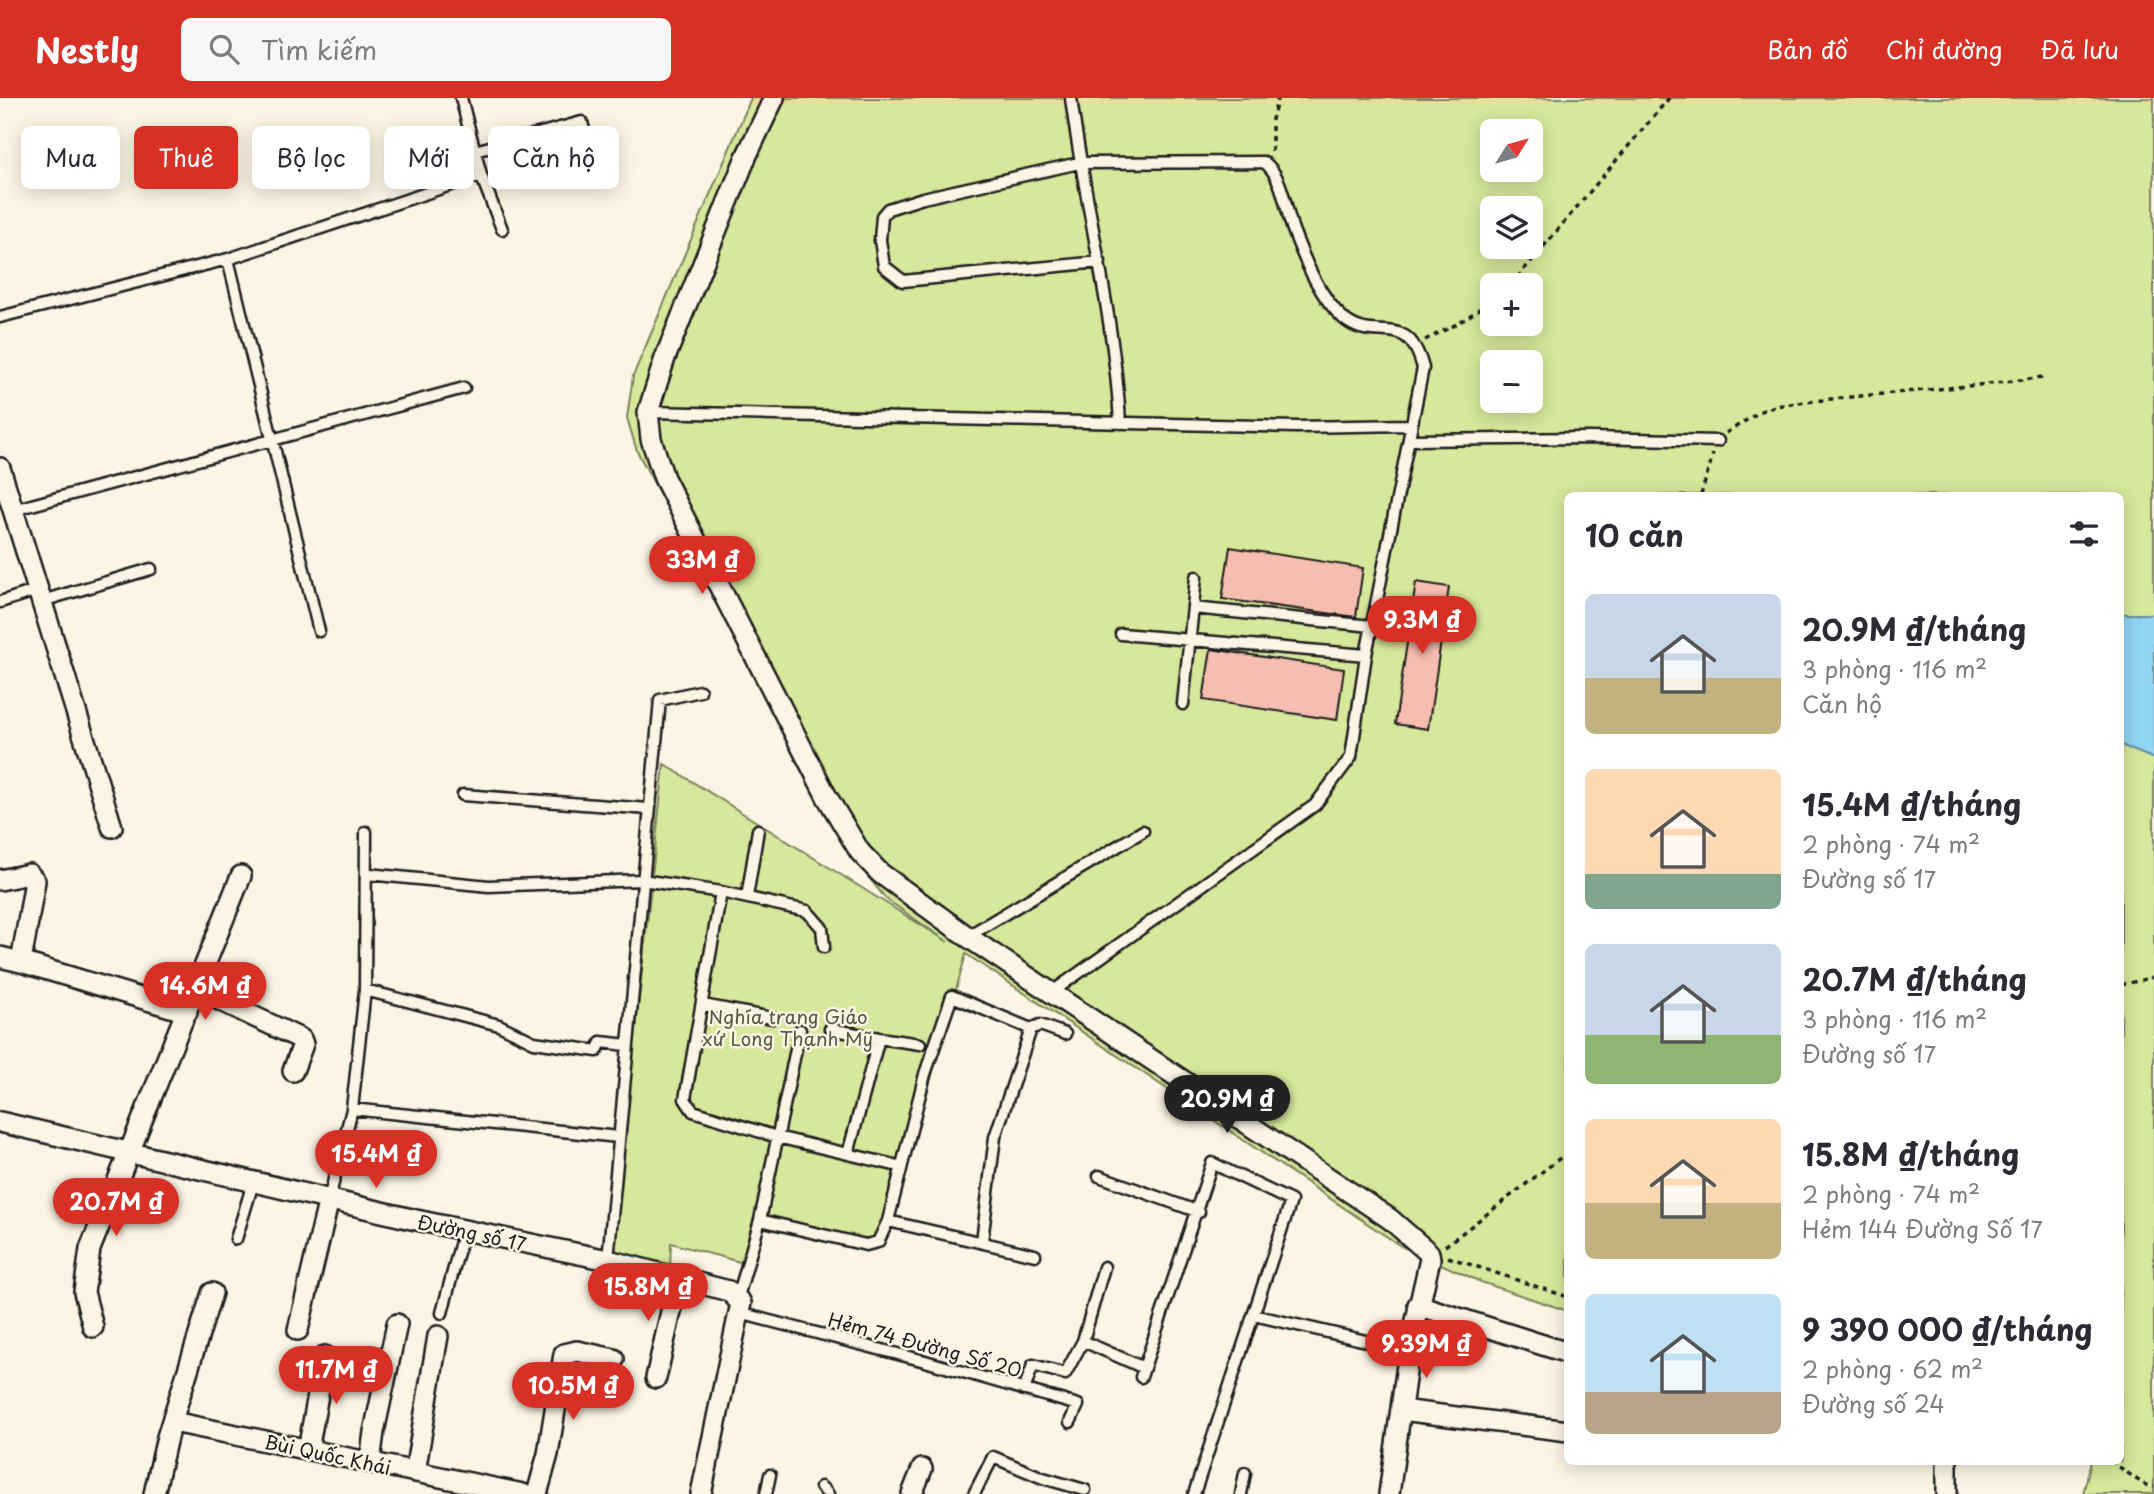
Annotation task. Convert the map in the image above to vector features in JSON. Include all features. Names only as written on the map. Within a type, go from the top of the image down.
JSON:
[{"type":"street","points":[[774,98],[746,157],[665,358],[648,412],[651,439],[664,478],[827,797],[854,841],[880,873],[968,937],[1390,1219],[1423,1245],[1430,1259],[1409,1351],[1389,1494]]},
{"type":"street","points":[[0,468],[112,827]]},
{"type":"street","points":[[0,880],[29,874],[36,881],[21,962]]},
{"type":"street","points":[[93,1327],[84,1292],[85,1269],[90,1249],[241,876]]},
{"type":"street","points":[[0,957],[187,1012]]},
{"type":"street","points":[[196,989],[301,1039],[303,1044],[293,1071]]},
{"type":"street","name":"Đường số 17","points":[[0,1122],[253,1183],[679,1276],[729,1291],[739,1305]]},
{"type":"street","points":[[298,1330],[329,1199]]},
{"type":"street","points":[[656,1378],[679,1276]]},
{"type":"street","points":[[154,1494],[212,1293]]},
{"type":"street","points":[[701,1494],[739,1305]]},
{"type":"street","points":[[1418,1306],[1564,1352]]},
{"type":"street","points":[[370,1462],[373,1432],[397,1324]]},
{"type":"street","points":[[415,1472],[438,1336]]},
{"type":"street","points":[[537,1494],[548,1454],[564,1354],[577,1351],[614,1359]]},
{"type":"street","points":[[308,1450],[325,1356]]},
{"type":"street","points":[[1401,1410],[1564,1430]]},
{"type":"street","name":"Bùi Quốc Khái","points":[[173,1422],[523,1494]]},
{"type":"street","points":[[1947,1465],[1947,1494]]},
{"type":"street","points":[[912,1494],[922,1469]]},
{"type":"lane","points":[[461,98],[481,175],[502,229]]},
{"type":"lane","points":[[1071,98],[1079,163],[1100,262],[1120,422]]},
{"type":"lane","points":[[567,126],[582,122],[583,126]]},
{"type":"lane","points":[[475,151],[488,147]]},
{"type":"lane","points":[[1052,992],[1315,805],[1351,757],[1366,655],[1423,368],[1415,345],[1392,330],[1368,330],[1344,319],[1322,290],[1305,259],[1272,168],[1264,162],[1243,160],[1079,163],[968,187],[888,209],[882,216],[880,240],[884,266],[903,281],[1100,262]]},
{"type":"lane","points":[[0,317],[228,259],[481,175]]},
{"type":"lane","points":[[228,259],[274,440],[318,631]]},
{"type":"lane","points":[[13,510],[464,388]]},
{"type":"lane","points":[[648,412],[1297,427],[1410,425]]},
{"type":"lane","points":[[1409,440],[1591,438],[1718,441]]},
{"type":"lane","points":[[0,601],[40,595],[151,569]]},
{"type":"lane","points":[[1183,704],[1196,577]]},
{"type":"lane","points":[[1193,608],[1372,626]]},
{"type":"lane","points":[[1121,635],[1366,655]]},
{"type":"lane","points":[[608,1260],[660,700],[701,691]]},
{"type":"lane","points":[[463,795],[649,809]]},
{"type":"lane","points":[[747,897],[758,830]]},
{"type":"lane","points":[[968,937],[1143,831]]},
{"type":"lane","points":[[329,1199],[352,1109],[365,990],[368,874],[366,832]]},
{"type":"lane","points":[[368,874],[489,886],[642,880],[721,892],[807,911],[822,928],[824,947]]},
{"type":"lane","points":[[721,892],[685,1099],[687,1107],[777,1137],[894,1165]]},
{"type":"lane","points":[[365,990],[499,1025],[534,1042],[597,1051],[601,1042],[627,1045]]},
{"type":"lane","points":[[760,1220],[866,1245],[878,1242],[888,1221],[925,1074],[952,996],[1031,1030]]},
{"type":"lane","points":[[703,1005],[772,1018]]},
{"type":"lane","points":[[982,1241],[995,1137],[1031,1030],[1040,1025],[1065,1034]]},
{"type":"lane","points":[[830,1028],[920,1044]]},
{"type":"lane","points":[[739,1305],[800,1030]]},
{"type":"lane","points":[[848,1154],[879,1038]]},
{"type":"lane","points":[[352,1109],[618,1137]]},
{"type":"lane","points":[[1104,1267],[1083,1341],[1143,1372],[1199,1212],[1212,1163],[1291,1200],[1194,1494]]},
{"type":"lane","points":[[1099,1175],[1199,1212]]},
{"type":"lane","points":[[236,1239],[253,1183]]},
{"type":"lane","points":[[888,1221],[1035,1255]]},
{"type":"lane","points":[[442,1313],[464,1230]]},
{"type":"lane","name":"Hẻm 74 Đường Số 20","points":[[739,1305],[1024,1390],[1033,1365],[1065,1374],[1083,1341]]},
{"type":"lane","points":[[1254,1315],[1409,1351]]},
{"type":"lane","points":[[1024,1390],[1077,1405],[1070,1422]]},
{"type":"lane","points":[[974,1494],[993,1457],[1043,1478],[1085,1489]]},
{"type":"lane","points":[[1241,1494],[1245,1473]]},
{"type":"lane","points":[[765,1494],[769,1475]]},
{"type":"path","points":[[1272,168],[1272,119],[1278,98]]},
{"type":"path","points":[[1521,273],[1669,98]]},
{"type":"path","points":[[1415,345],[1457,324],[1480,309]]},
{"type":"path","points":[[1702,492],[1718,441],[1744,420],[1776,406],[1893,392],[1962,389],[2043,377]]},
{"type":"path","points":[[2124,984],[2154,977]]},
{"type":"path","points":[[1564,1155],[1435,1253],[1564,1296]]},
{"type":"path","points":[[2117,1465],[2143,1484],[2154,1487]]},
{"type":"green space","name":"Nghĩa trang Giáo xứ Long Thạnh Mỹ","points":[[751,98],[2154,98],[2154,1494],[2083,1494],[2090,1465],[2124,1465],[2124,492],[1564,492],[1564,1310],[1481,1282],[1401,1246],[966,954],[889,1229],[875,1243],[755,1226],[747,1264],[671,1243],[670,1269],[612,1252],[664,764],[948,942],[886,899],[853,858],[637,451],[627,418],[633,376]]},
{"type":"water","points":[[2124,614],[2154,614],[2154,759],[2124,746]]},
{"type":"building","points":[[1230,547],[1363,568],[1356,617],[1222,599]]},
{"type":"building","points":[[1416,582],[1449,587],[1428,729],[1395,724]]},
{"type":"building","points":[[1211,649],[1344,669],[1337,720],[1203,700]]}]
